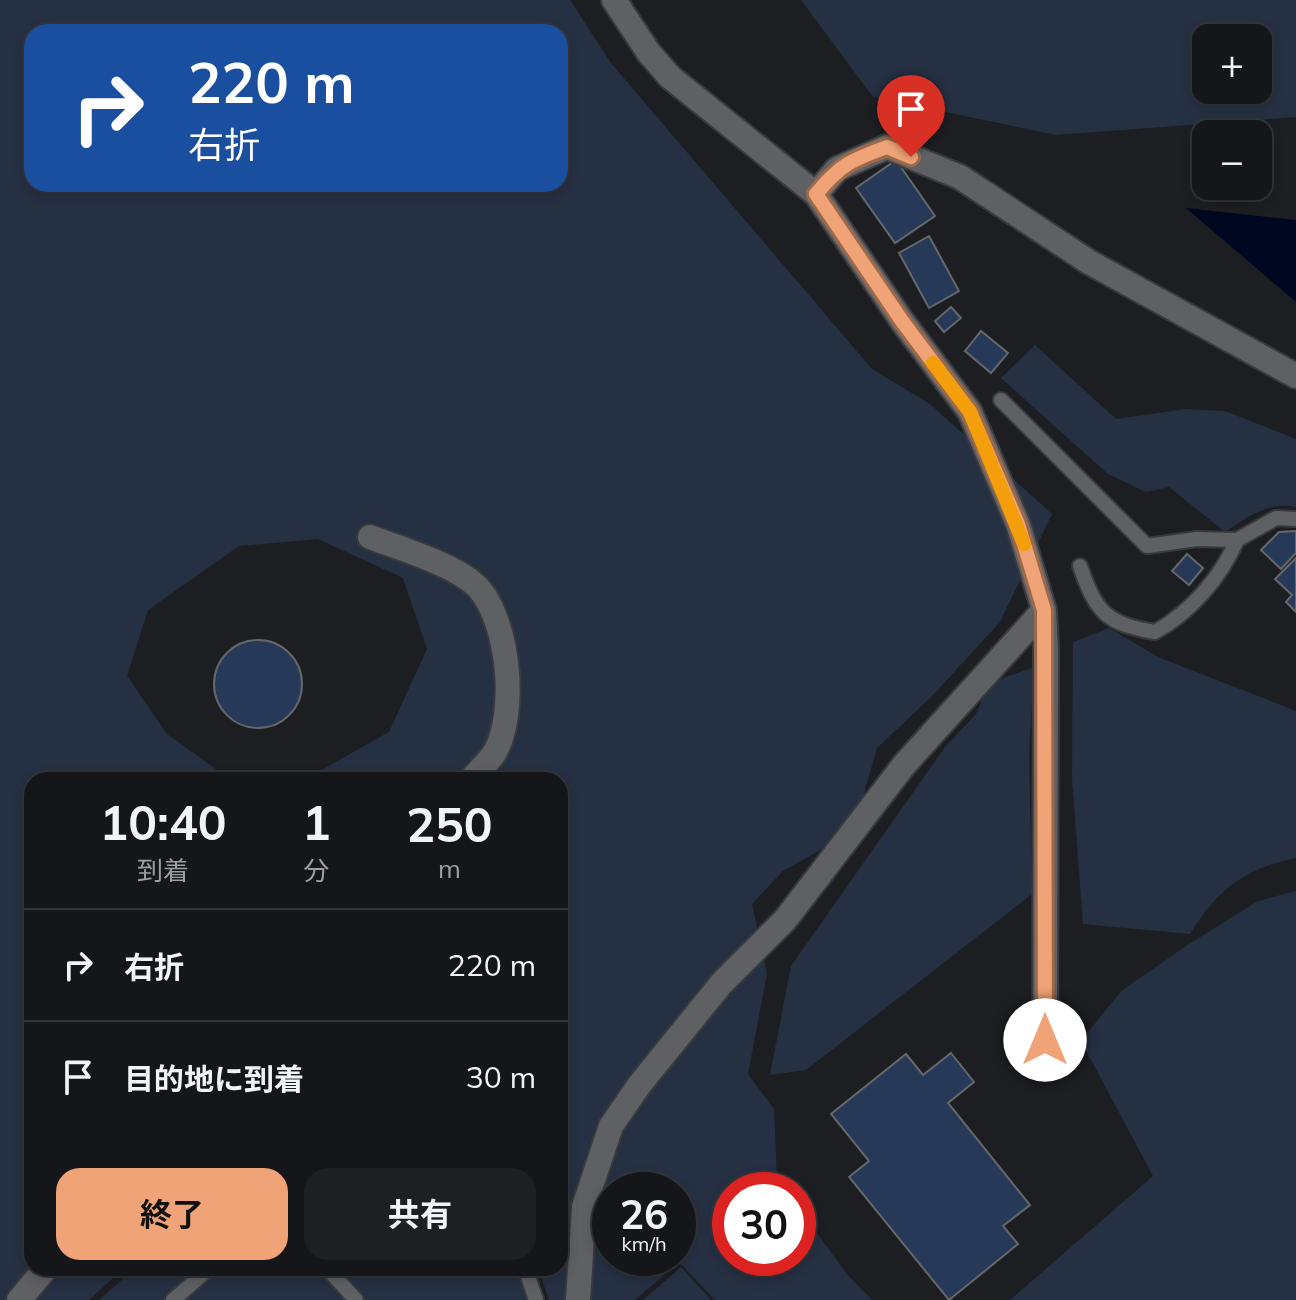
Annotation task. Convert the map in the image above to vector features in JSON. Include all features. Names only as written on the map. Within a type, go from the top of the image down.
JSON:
[{"type":"street","points":[[614,0],[649,53],[670,77],[816,194],[902,321],[970,412],[1018,524],[1044,610],[1045,1040],[1038,1055]]},
{"type":"street","points":[[816,194],[837,169],[887,147],[960,177],[1089,262],[1296,376]]},
{"type":"street","points":[[370,537],[459,574],[481,591],[501,635],[507,675],[505,718],[495,752],[478,772]]},
{"type":"street","points":[[578,1300],[584,1207],[611,1126],[640,1084],[721,984],[785,920],[904,765],[1044,610]]},
{"type":"street","points":[[19,1300],[39,1276]]},
{"type":"lane","points":[[1001,400],[1147,546],[1197,539],[1237,540],[1276,518],[1296,519]]},
{"type":"lane","points":[[1080,566],[1102,611],[1118,624],[1155,632],[1177,619],[1226,565],[1237,540]]},
{"type":"lane","points":[[173,1300],[201,1276]]},
{"type":"lane","points":[[334,1276],[356,1300]]},
{"type":"lane","points":[[528,1276],[536,1300]]},
{"type":"shaded area","points":[[0,0],[570,0],[611,63],[872,369],[930,404],[1052,514],[1000,622],[932,696],[877,748],[853,832],[783,871],[752,904],[767,974],[748,1074],[774,1109],[777,1172],[712,1172],[712,1276],[816,1276],[816,1232],[846,1273],[872,1300],[715,1300],[692,1276],[696,1276],[696,1172],[592,1172],[592,1276],[663,1276],[635,1300],[549,1300],[541,1276],[568,1276],[568,772],[318,772],[389,732],[427,649],[403,578],[318,539],[239,546],[148,610],[127,676],[167,734],[220,772],[24,772],[24,1276],[115,1276],[89,1300],[0,1300]]},
{"type":"shaded area","points":[[801,0],[1296,0],[1296,117],[1192,120],[1192,125],[1056,135],[873,97]]},
{"type":"shaded area","points":[[1186,208],[1296,220],[1296,302]]},
{"type":"shaded area","points":[[1035,345],[1116,419],[1186,409],[1225,411],[1296,439],[1296,507],[1267,508],[1225,532],[1169,487],[1146,492],[1108,474],[1001,378]]},
{"type":"shaded area","points":[[1109,628],[1158,657],[1296,711],[1296,858],[1261,868],[1234,883],[1211,905],[1190,934],[1083,924],[1072,779],[1073,642]]},
{"type":"shaded area","points":[[1034,667],[1029,753],[1032,894],[806,1070],[770,1075],[791,966],[945,747],[976,714],[989,683]]},
{"type":"shaded area","points":[[1296,891],[1296,1300],[1010,1300],[1153,1176],[1081,1041],[1121,991],[1258,901]]},
{"type":"shaded area","points":[[126,1276],[536,1276],[543,1300],[99,1300]]},
{"type":"shaded area","points":[[671,1276],[689,1276],[711,1300],[643,1300]]},
{"type":"building","points":[[896,160],[935,216],[895,243],[856,188]]},
{"type":"building","points":[[929,236],[959,291],[929,308],[899,253]]},
{"type":"building","points":[[951,307],[961,318],[944,332],[935,321]]},
{"type":"building","points":[[981,331],[1008,353],[991,373],[965,351]]},
{"type":"building","points":[[1296,531],[1296,553],[1281,569],[1261,550],[1279,532]]},
{"type":"building","points":[[1187,554],[1203,568],[1189,585],[1172,571]]},
{"type":"building","points":[[1296,558],[1296,612],[1286,602],[1292,595],[1275,579]]},
{"type":"building","points":[[258,640],[275,644],[289,653],[298,667],[302,684],[298,701],[289,715],[275,724],[258,728],[241,724],[227,715],[218,701],[214,684],[218,667],[227,653],[241,644]]},
{"type":"building","points":[[951,1053],[974,1082],[948,1103],[1030,1205],[1003,1226],[1018,1244],[949,1300],[849,1177],[869,1161],[831,1114],[906,1054],[923,1075]]},
{"type":"slow traffic","points":[[933,363],[970,412],[1024,544]]},
{"type":"route","points":[[911,157],[887,147],[859,157],[837,169],[816,194],[902,321],[970,412],[1018,524],[1044,610],[1045,1040]]}]
